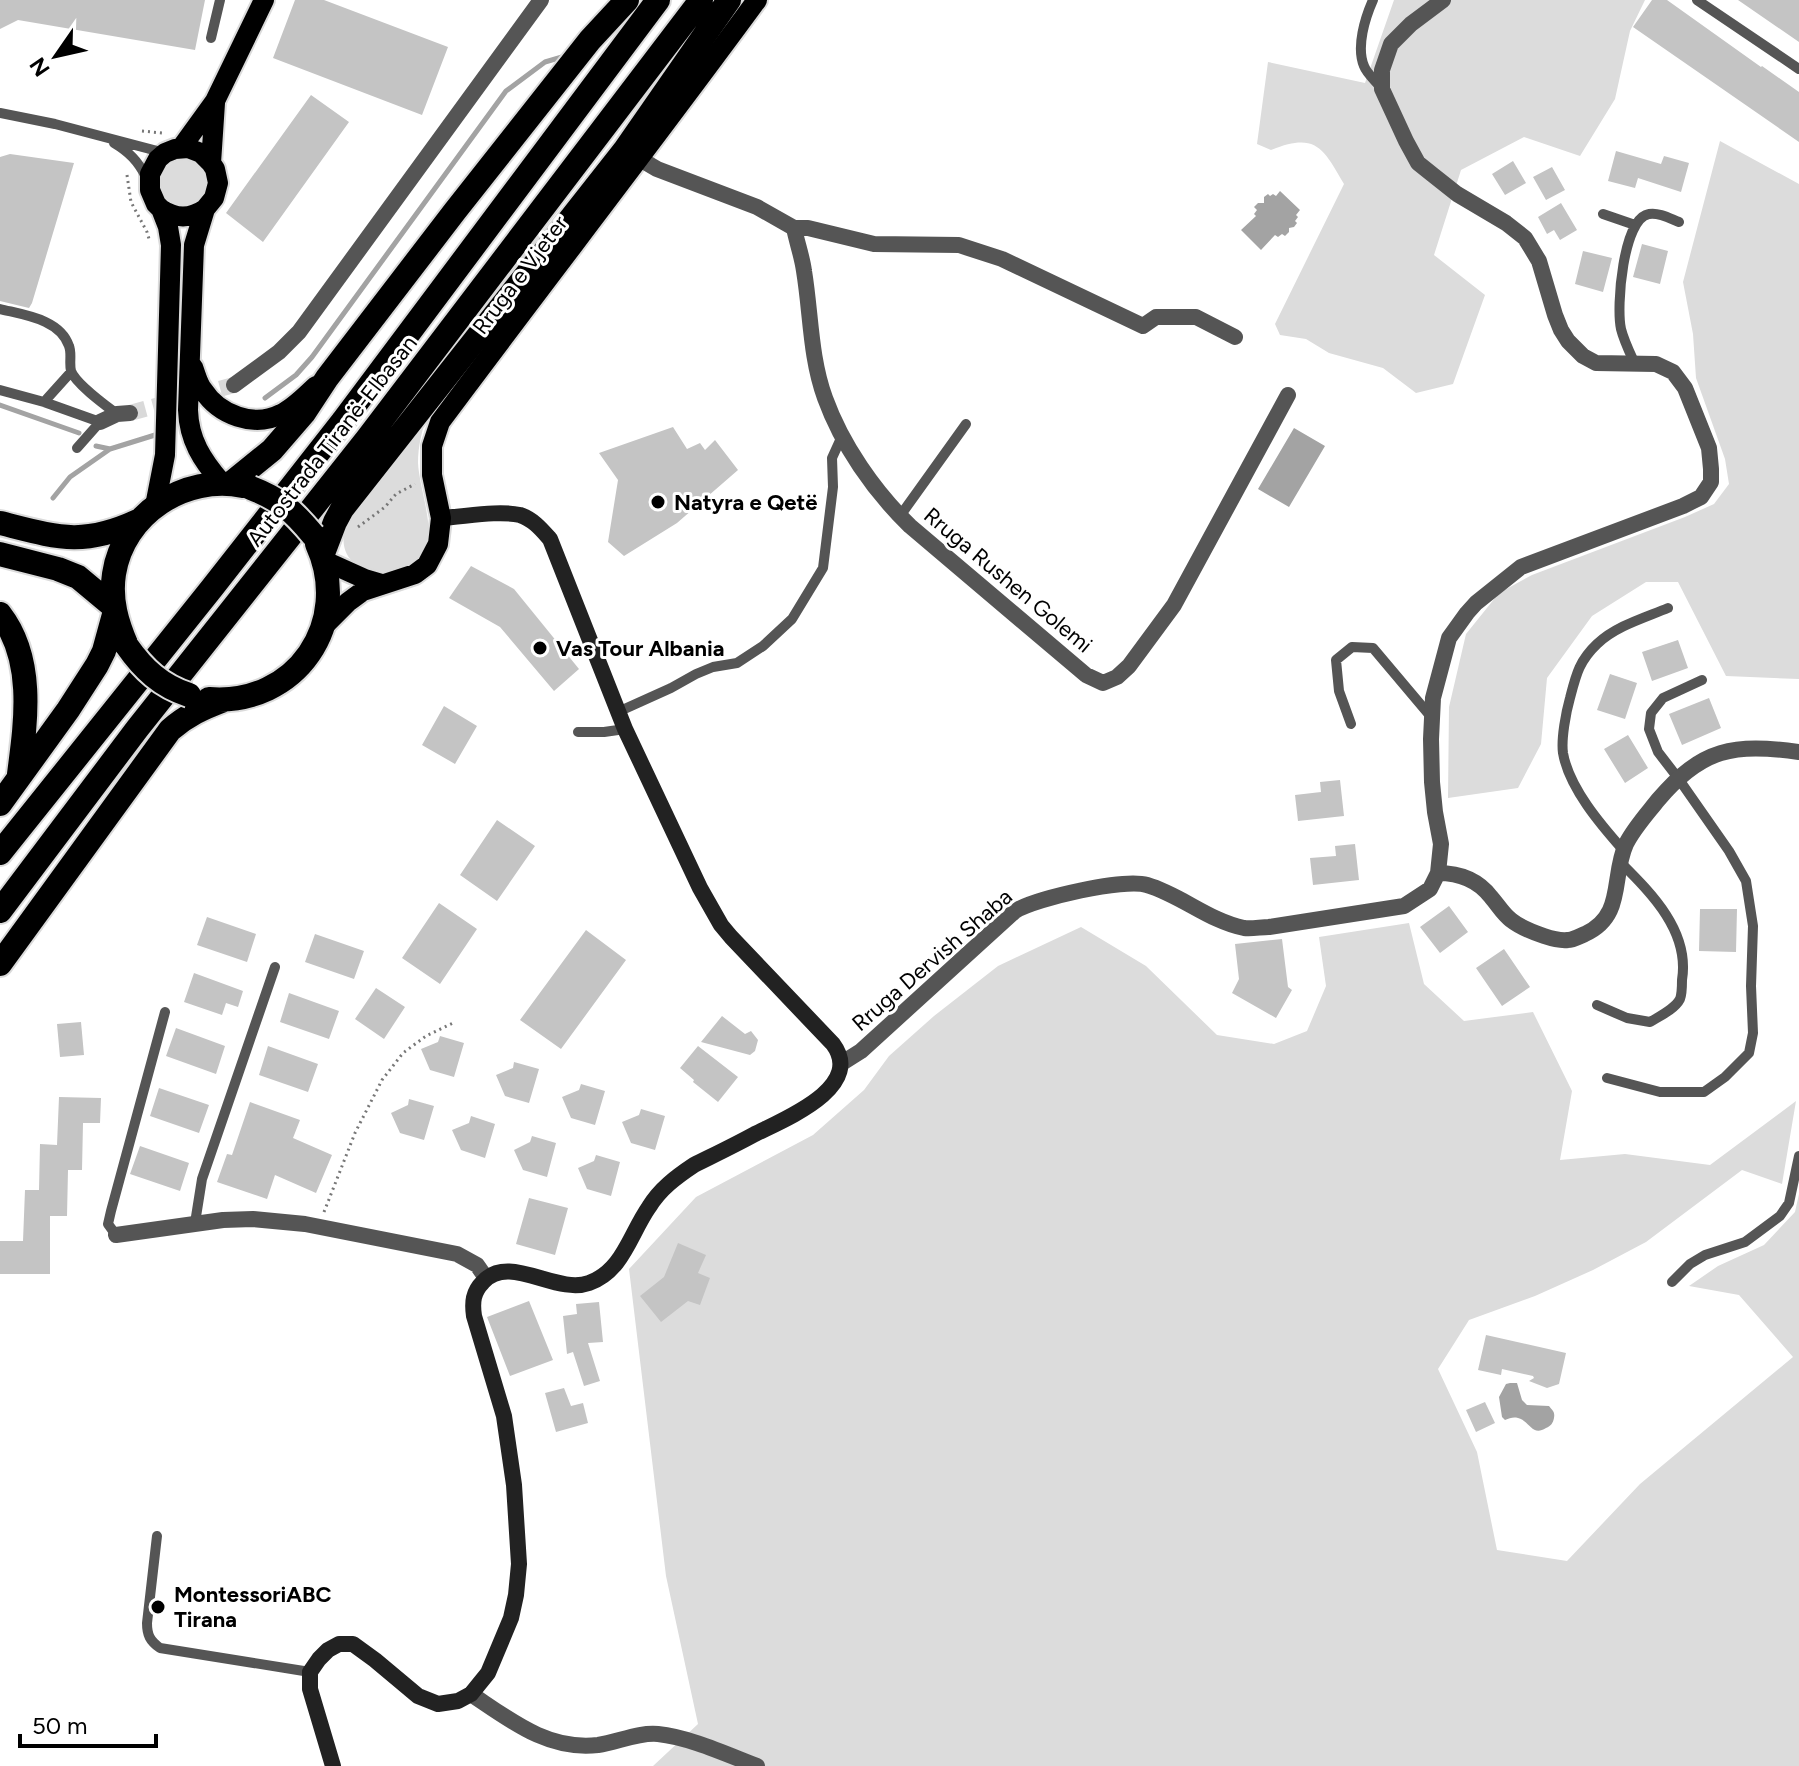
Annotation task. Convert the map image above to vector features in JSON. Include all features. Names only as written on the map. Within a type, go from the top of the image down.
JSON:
[{"type":"highway","points":[[234,485],[272,450],[304,413],[327,378],[624,0]]},
{"type":"highway","name":"Autostrada Tiranë-Elbasan","points":[[0,853],[333,433],[658,0]]},
{"type":"highway","name":"Autostrada Tiranë-Elbasan","points":[[0,911],[137,729],[377,426],[701,0]]},
{"type":"highway","points":[[320,551],[342,509],[624,151],[729,0]]},
{"type":"highway","points":[[0,523],[79,538],[117,531],[170,496],[190,488],[234,485],[270,495],[294,512],[320,551],[329,590],[326,619],[318,641],[289,676],[269,689],[247,697],[224,700],[189,695],[158,680],[141,665],[117,625],[114,573],[122,545],[146,514]]},
{"type":"highway","points":[[0,554],[78,577],[114,609]]},
{"type":"highway","points":[[0,804],[97,665],[104,651],[114,609]]},
{"type":"highway","points":[[0,614],[18,649],[24,677],[27,711],[19,779]]},
{"type":"highway","points":[[0,964],[170,730],[198,710],[224,700]]},
{"type":"main road","points":[[211,163],[215,101],[264,0]]},
{"type":"main road","name":"Rruga e Vjeter","points":[[322,628],[363,591],[399,581],[427,565],[438,544],[441,518],[432,475],[432,446],[440,422],[757,0]]},
{"type":"main road","points":[[146,514],[159,490],[165,455],[171,258],[168,227],[152,197],[149,182],[163,146],[215,101]]},
{"type":"main road","points":[[161,209],[171,215],[194,216],[214,198],[218,183],[215,169],[201,153],[163,146]]},
{"type":"main road","points":[[205,209],[194,245],[188,425],[205,464],[234,485]]},
{"type":"main road","points":[[191,359],[201,389],[215,405],[242,418],[263,419],[282,414],[327,378]]},
{"type":"main road","points":[[320,551],[365,579],[382,584]]},
{"type":"street","points":[[234,385],[279,352],[299,332],[541,0]]},
{"type":"street","points":[[1443,0],[1391,44],[1382,70],[1382,89],[1418,163],[1457,194],[1525,238],[1539,261],[1555,315],[1568,341],[1583,356],[1596,363],[1656,364],[1673,372],[1685,388],[1709,448],[1711,482],[1701,497],[1683,506],[1521,567],[1491,589],[1467,613],[1449,638],[1433,698],[1432,718],[1432,782],[1441,844],[1438,873],[1453,873],[1480,886],[1511,920],[1528,930],[1568,940],[1600,925],[1610,913],[1626,843],[1687,770],[1706,757],[1733,748],[1799,752]]},
{"type":"street","points":[[640,159],[657,169],[757,207],[794,228],[808,228],[874,244],[959,245],[1002,259],[1143,326],[1156,317],[1196,317],[1235,337]]},
{"type":"street","name":"Rruga Rushen Golemi","points":[[794,228],[804,269],[814,355],[824,396],[842,436],[874,484],[900,516],[939,553],[1086,675],[1103,683],[1117,677],[1129,666],[1174,605],[1288,395]]},
{"type":"street","points":[[100,422],[123,413]]},
{"type":"street","name":"Rruga Dervish Shaba","points":[[441,518],[504,513],[522,516],[538,525],[550,539],[625,729],[700,888],[721,925],[833,1044],[840,1053],[842,1063],[861,1051],[1015,911],[1041,899],[1128,883],[1144,884],[1224,922],[1247,928],[1269,927],[1404,906],[1430,889],[1438,873]]},
{"type":"street","points":[[333,1766],[310,1689],[310,1672],[328,1650],[339,1644],[353,1644],[418,1696],[438,1704],[458,1701],[471,1694],[488,1673],[511,1618],[519,1564],[514,1485],[504,1416],[474,1316],[472,1301],[476,1289],[496,1272],[509,1271],[577,1287],[592,1282],[615,1265],[649,1207],[677,1176],[811,1106],[828,1090],[842,1063]]},
{"type":"street","points":[[116,1235],[195,1223],[253,1219],[305,1224],[457,1254],[477,1265],[486,1278]]},
{"type":"street","points":[[471,1694],[527,1731],[554,1742],[593,1745],[655,1734],[674,1737],[757,1766]]},
{"type":"lane","points":[[211,38],[220,0]]},
{"type":"lane","points":[[1373,0],[1364,27],[1361,51],[1364,66],[1382,89]]},
{"type":"lane","points":[[1697,0],[1799,69]]},
{"type":"lane","points":[[0,113],[106,137],[163,146]]},
{"type":"lane","points":[[106,137],[129,152],[149,182]]},
{"type":"lane","points":[[1603,214],[1635,225]]},
{"type":"lane","points":[[1635,364],[1622,331],[1619,308],[1626,251],[1635,225],[1647,214],[1657,214],[1679,222]]},
{"type":"lane","points":[[0,309],[37,318],[53,326],[64,334],[71,348],[71,372],[44,402]]},
{"type":"lane","points":[[71,372],[93,396],[123,413]]},
{"type":"lane","points":[[0,390],[100,422],[77,448]]},
{"type":"lane","points":[[900,516],[966,424]]},
{"type":"lane","points":[[620,711],[705,670],[737,663],[763,646],[792,619],[823,568],[833,487],[832,458],[842,436]]},
{"type":"lane","points":[[1597,1005],[1627,1018],[1650,1022],[1669,1011],[1680,999],[1684,968],[1676,931],[1572,781],[1563,751],[1567,707],[1578,668],[1597,644],[1617,629],[1668,608]]},
{"type":"lane","points":[[1351,724],[1339,691],[1336,660],[1352,647],[1373,648],[1432,718]]},
{"type":"lane","points":[[1607,1078],[1660,1092],[1704,1092],[1725,1077],[1749,1053],[1753,1033],[1753,926],[1746,881],[1729,851],[1658,752],[1649,729],[1651,713],[1663,698],[1702,680]]},
{"type":"lane","points":[[578,732],[625,729]]},
{"type":"lane","points":[[195,1223],[202,1179],[275,967]]},
{"type":"lane","points":[[116,1235],[108,1224],[165,1012]]},
{"type":"lane","points":[[1672,1282],[1690,1264],[1705,1255],[1745,1242],[1780,1216],[1789,1203],[1799,1156]]},
{"type":"lane","points":[[157,1536],[147,1623],[152,1642],[160,1648],[310,1672]]},
{"type":"path","points":[[158,129],[163,146]]},
{"type":"path","points":[[137,130],[163,146]]},
{"type":"path","points":[[136,160],[127,174],[131,202],[150,243]]},
{"type":"path","points":[[352,531],[385,507],[396,494],[416,483],[416,477]]},
{"type":"path","points":[[320,1227],[326,1202],[355,1133],[382,1080],[403,1053],[426,1036],[453,1023]]},
{"type":"shaded area","points":[[1394,0],[1645,0],[1630,31],[1615,99],[1580,156],[1524,137],[1461,170],[1434,255],[1485,295],[1453,384],[1416,393],[1383,368],[1329,353],[1306,339],[1280,335],[1275,324],[1344,184],[1324,153],[1308,143],[1271,150],[1257,144],[1268,62],[1365,83]]},
{"type":"shaded area","points":[[1720,141],[1799,184],[1799,679],[1726,676],[1678,582],[1646,582],[1592,616],[1547,678],[1541,744],[1518,788],[1448,798],[1449,707],[1466,634],[1499,593],[1532,575],[1714,504],[1729,484],[1725,459],[1696,378],[1693,334],[1683,282]]},
{"type":"shaded area","points":[[185,159],[202,166],[209,183],[202,200],[185,207],[168,200],[161,183],[168,166]]},
{"type":"shaded area","points":[[1280,191],[1300,210],[1296,215],[1297,223],[1289,228],[1285,236],[1275,235],[1261,250],[1241,230],[1256,216],[1254,207],[1264,203],[1264,197],[1268,194],[1276,196]]},
{"type":"shaded area","points":[[427,415],[418,463],[428,524],[427,546],[413,564],[399,570],[369,570],[356,564],[347,554],[343,539],[348,519]]},
{"type":"shaded area","points":[[1294,428],[1325,446],[1289,507],[1258,489]]},
{"type":"shaded area","points":[[1409,923],[1424,984],[1464,1021],[1533,1012],[1572,1091],[1560,1160],[1625,1154],[1710,1165],[1796,1101],[1782,1184],[1742,1170],[1646,1242],[1535,1296],[1469,1320],[1438,1369],[1477,1452],[1497,1550],[1567,1561],[1640,1484],[1793,1357],[1739,1295],[1689,1286],[1718,1266],[1764,1245],[1795,1212],[1799,1194],[1799,1766],[653,1766],[698,1724],[666,1576],[629,1269],[696,1197],[813,1135],[864,1090],[889,1056],[998,966],[1081,927],[1146,966],[1217,1035],[1274,1044],[1307,1031],[1326,986],[1319,937]]},
{"type":"shaded area","points":[[1517,1383],[1522,1400],[1527,1405],[1549,1406],[1554,1414],[1550,1425],[1537,1431],[1518,1418],[1505,1420],[1502,1417],[1499,1397],[1506,1384]]},
{"type":"building","points":[[0,0],[205,0],[195,50],[18,20],[0,29]]},
{"type":"building","points":[[295,0],[324,0],[448,47],[422,115],[273,58]]},
{"type":"building","points":[[1652,0],[1667,0],[1799,92],[1799,142],[1633,27]]},
{"type":"building","points":[[1738,0],[1799,0],[1799,42]]},
{"type":"building","points":[[311,95],[349,122],[263,242],[226,213]]},
{"type":"building","points":[[1616,151],[1661,164],[1664,156],[1689,163],[1681,192],[1638,178],[1635,188],[1608,181]]},
{"type":"building","points":[[10,154],[74,163],[29,308],[0,301],[0,157]]},
{"type":"building","points":[[1513,161],[1526,183],[1505,195],[1492,174]]},
{"type":"building","points":[[1552,167],[1565,190],[1546,200],[1533,177]]},
{"type":"building","points":[[1561,203],[1577,230],[1560,240],[1554,230],[1547,234],[1538,217]]},
{"type":"building","points":[[1642,244],[1668,251],[1660,284],[1633,277]]},
{"type":"building","points":[[1583,251],[1612,258],[1603,292],[1575,284]]},
{"type":"building","name":"Natyra e Qetë","points":[[673,427],[687,449],[700,443],[705,450],[715,440],[738,470],[677,523],[624,556],[608,542],[618,480],[599,453]]},
{"type":"building","name":"Vas Tour Albania","points":[[471,566],[514,589],[579,669],[554,691],[500,627],[449,598]]},
{"type":"building","points":[[1678,640],[1688,668],[1652,681],[1642,652]]},
{"type":"building","points":[[1610,674],[1637,683],[1625,719],[1597,710]]},
{"type":"building","points":[[1709,698],[1721,728],[1682,745],[1669,714]]},
{"type":"building","points":[[444,706],[477,726],[455,764],[422,745]]},
{"type":"building","points":[[1628,735],[1648,768],[1625,783],[1604,749]]},
{"type":"building","points":[[1340,780],[1344,816],[1298,821],[1295,795],[1321,792],[1320,782]]},
{"type":"building","points":[[497,820],[535,846],[497,901],[460,875]]},
{"type":"building","points":[[1355,844],[1359,880],[1313,885],[1310,858],[1336,856],[1335,846]]},
{"type":"building","points":[[439,903],[477,929],[440,984],[402,958]]},
{"type":"building","points":[[1449,906],[1468,932],[1440,953],[1420,927]]},
{"type":"building","points":[[1700,909],[1737,909],[1736,952],[1699,951]]},
{"type":"building","points":[[207,917],[256,934],[247,962],[197,945]]},
{"type":"building","points":[[586,930],[626,960],[561,1049],[520,1020]]},
{"type":"building","points":[[315,934],[364,951],[354,979],[305,962]]},
{"type":"building","points":[[1282,939],[1288,987],[1292,990],[1276,1018],[1232,993],[1239,979],[1235,944]]},
{"type":"building","points":[[1504,949],[1530,987],[1502,1006],[1476,968]]},
{"type":"building","points":[[194,973],[243,991],[238,1007],[226,1003],[222,1015],[184,1002]]},
{"type":"building","points":[[376,988],[405,1007],[384,1039],[355,1019]]},
{"type":"building","points":[[289,993],[339,1011],[329,1039],[280,1022]]},
{"type":"building","points":[[722,1016],[745,1034],[751,1031],[758,1040],[755,1051],[750,1055],[701,1042]]},
{"type":"building","points":[[81,1022],[84,1055],[60,1057],[57,1024]]},
{"type":"building","points":[[176,1028],[225,1046],[216,1074],[166,1056]]},
{"type":"building","points":[[440,1036],[464,1043],[454,1077],[430,1070],[421,1049],[438,1042]]},
{"type":"building","points":[[268,1046],[318,1064],[308,1092],[259,1075]]},
{"type":"building","points":[[698,1046],[738,1077],[718,1102],[680,1068]]},
{"type":"building","points":[[514,1062],[539,1069],[529,1103],[505,1096],[496,1075],[513,1068]]},
{"type":"building","points":[[581,1084],[605,1091],[595,1125],[571,1118],[562,1097],[579,1090]]},
{"type":"building","points":[[159,1088],[209,1105],[199,1133],[150,1116]]},
{"type":"building","points":[[59,1097],[101,1098],[100,1123],[83,1123],[82,1170],[68,1170],[67,1216],[50,1216],[50,1274],[0,1274],[0,1241],[23,1241],[25,1190],[39,1190],[40,1144],[57,1145]]},
{"type":"building","points":[[409,1099],[434,1106],[424,1140],[400,1133],[391,1113],[408,1105]]},
{"type":"building","points":[[250,1102],[300,1120],[293,1138],[332,1155],[316,1193],[275,1175],[267,1199],[217,1182],[227,1154],[232,1155]]},
{"type":"building","points":[[641,1109],[665,1116],[655,1150],[631,1143],[622,1122],[639,1115]]},
{"type":"building","points":[[471,1116],[495,1124],[485,1158],[461,1150],[452,1130],[469,1123]]},
{"type":"building","points":[[532,1136],[556,1143],[547,1177],[523,1170],[514,1150],[530,1142]]},
{"type":"building","points":[[140,1146],[189,1163],[180,1191],[130,1174]]},
{"type":"building","points":[[596,1155],[620,1162],[611,1196],[587,1189],[578,1168],[594,1161]]},
{"type":"building","points":[[529,1198],[568,1208],[555,1255],[516,1244]]},
{"type":"building","points":[[678,1243],[706,1255],[698,1273],[710,1278],[700,1305],[688,1301],[661,1322],[640,1296],[664,1277]]},
{"type":"building","points":[[529,1301],[553,1360],[510,1376],[487,1317]]},
{"type":"building","points":[[599,1302],[603,1342],[588,1343],[600,1381],[584,1386],[573,1352],[567,1354],[563,1316],[577,1314],[576,1304]]},
{"type":"building","points":[[1486,1335],[1566,1353],[1559,1384],[1547,1388],[1529,1381],[1533,1376],[1502,1369],[1501,1375],[1478,1370]]},
{"type":"building","points":[[564,1388],[571,1406],[583,1403],[588,1423],[556,1432],[545,1393]]},
{"type":"building","points":[[1485,1402],[1495,1423],[1476,1432],[1466,1410]]},
{"type":"waterway","points":[[265,398],[296,375],[312,357],[506,91],[545,62],[562,57]]},
{"type":"waterway","points":[[0,405],[79,433]]},
{"type":"waterway","points":[[53,498],[70,477],[110,449],[155,435]]},
{"type":"waterway","points":[[96,446],[110,449]]},
{"type":"tunnel","points":[[197,395],[234,385]]},
{"type":"tunnel","points":[[130,413],[174,401]]},
{"type":"place","name":"Natyra e Qetë","points":[[658,502]]},
{"type":"place","name":"Vas Tour Albania","points":[[540,648]]},
{"type":"place","name":"MontessoriABC Tirana","points":[[158,1607]]}]
